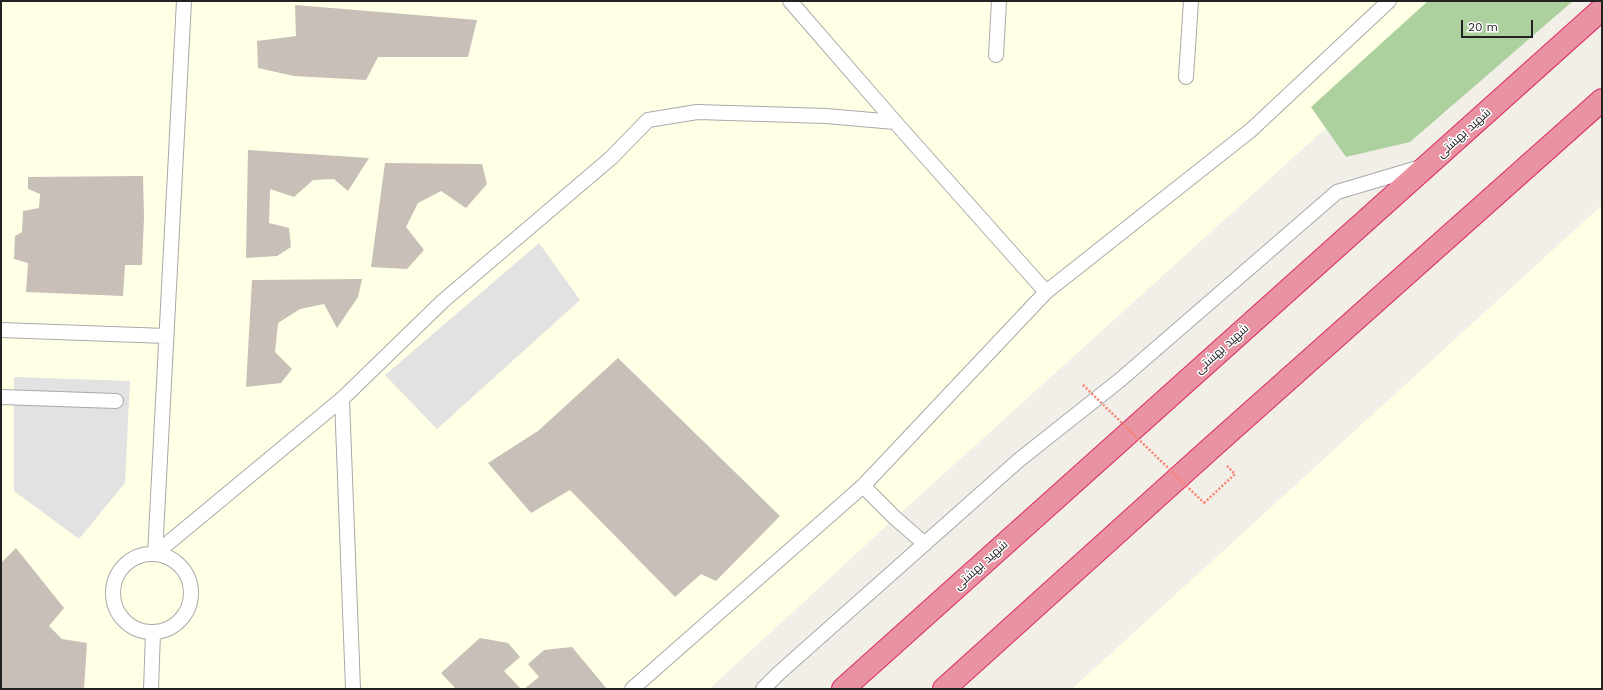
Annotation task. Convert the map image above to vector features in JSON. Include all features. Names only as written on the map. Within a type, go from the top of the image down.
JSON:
[{"type":"highway","name":"شهید بهشتی","points":[[843,689],[1602,9]]},
{"type":"highway","points":[[944,689],[1216,443],[1602,100]]},
{"type":"lane","points":[[155,554],[184,1]]},
{"type":"lane","points":[[790,1],[1046,292]]},
{"type":"lane","points":[[996,55],[1000,1]]},
{"type":"lane","points":[[1186,77],[1191,1]]},
{"type":"lane","points":[[632,689],[863,486],[1046,292],[1251,130],[1389,1]]},
{"type":"lane","points":[[155,554],[342,399],[443,301],[611,158],[648,120],[697,112],[826,116],[895,122]]},
{"type":"lane","points":[[763,689],[779,673],[1019,460],[1120,380],[1337,192],[1429,164]]},
{"type":"lane","points":[[1,330],[166,336]]},
{"type":"lane","points":[[1,397],[116,400]]},
{"type":"lane","points":[[342,399],[353,689]]},
{"type":"lane","points":[[863,486],[895,518],[925,544]]},
{"type":"lane","points":[[155,554],[167,557],[178,564],[186,575],[191,588],[190,601],[186,613],[177,623],[166,630],[153,633],[140,631],[129,625],[120,616],[114,605],[112,592],[114,580],[120,569],[130,560],[142,555],[155,554]]},
{"type":"lane","points":[[151,689],[153,633]]},
{"type":"path","points":[[1084,385],[1204,503],[1235,474]]},
{"type":"shaded area","points":[[1,1],[1466,1],[895,518],[709,689],[1,689]]},
{"type":"shaded area","points":[[1602,205],[1602,689],[1072,689]]},
{"type":"shaded area","points":[[539,243],[580,300],[437,429],[385,375]]},
{"type":"shaded area","points":[[14,377],[130,381],[125,483],[79,539],[14,491]]},
{"type":"green space","points":[[1428,1],[1573,1],[1410,142],[1346,157],[1311,107]]},
{"type":"building","points":[[295,5],[477,20],[468,57],[378,57],[366,80],[294,76],[258,68],[257,41],[296,36]]},
{"type":"building","points":[[248,150],[369,158],[348,191],[334,179],[313,180],[294,197],[270,189],[269,223],[289,228],[291,247],[277,256],[246,258]]},
{"type":"building","points":[[385,163],[482,164],[487,184],[466,208],[441,191],[418,203],[406,227],[424,250],[407,269],[371,267]]},
{"type":"building","points":[[143,176],[144,217],[142,265],[125,265],[123,296],[26,292],[28,263],[14,259],[15,236],[22,232],[23,211],[39,208],[40,194],[28,189],[28,177]]},
{"type":"building","points":[[362,279],[358,297],[337,328],[324,304],[300,309],[278,323],[275,352],[292,369],[281,383],[246,387],[252,280]]},
{"type":"building","points":[[618,358],[780,516],[716,581],[701,574],[675,597],[570,490],[531,513],[488,463],[538,431]]},
{"type":"building","points":[[16,548],[64,608],[49,626],[62,639],[87,643],[84,689],[1,689],[1,563]]},
{"type":"building","points":[[480,638],[508,643],[520,657],[504,671],[521,689],[456,689],[441,673]]},
{"type":"building","points":[[572,647],[607,689],[524,689],[539,677],[528,664],[544,650]]}]
